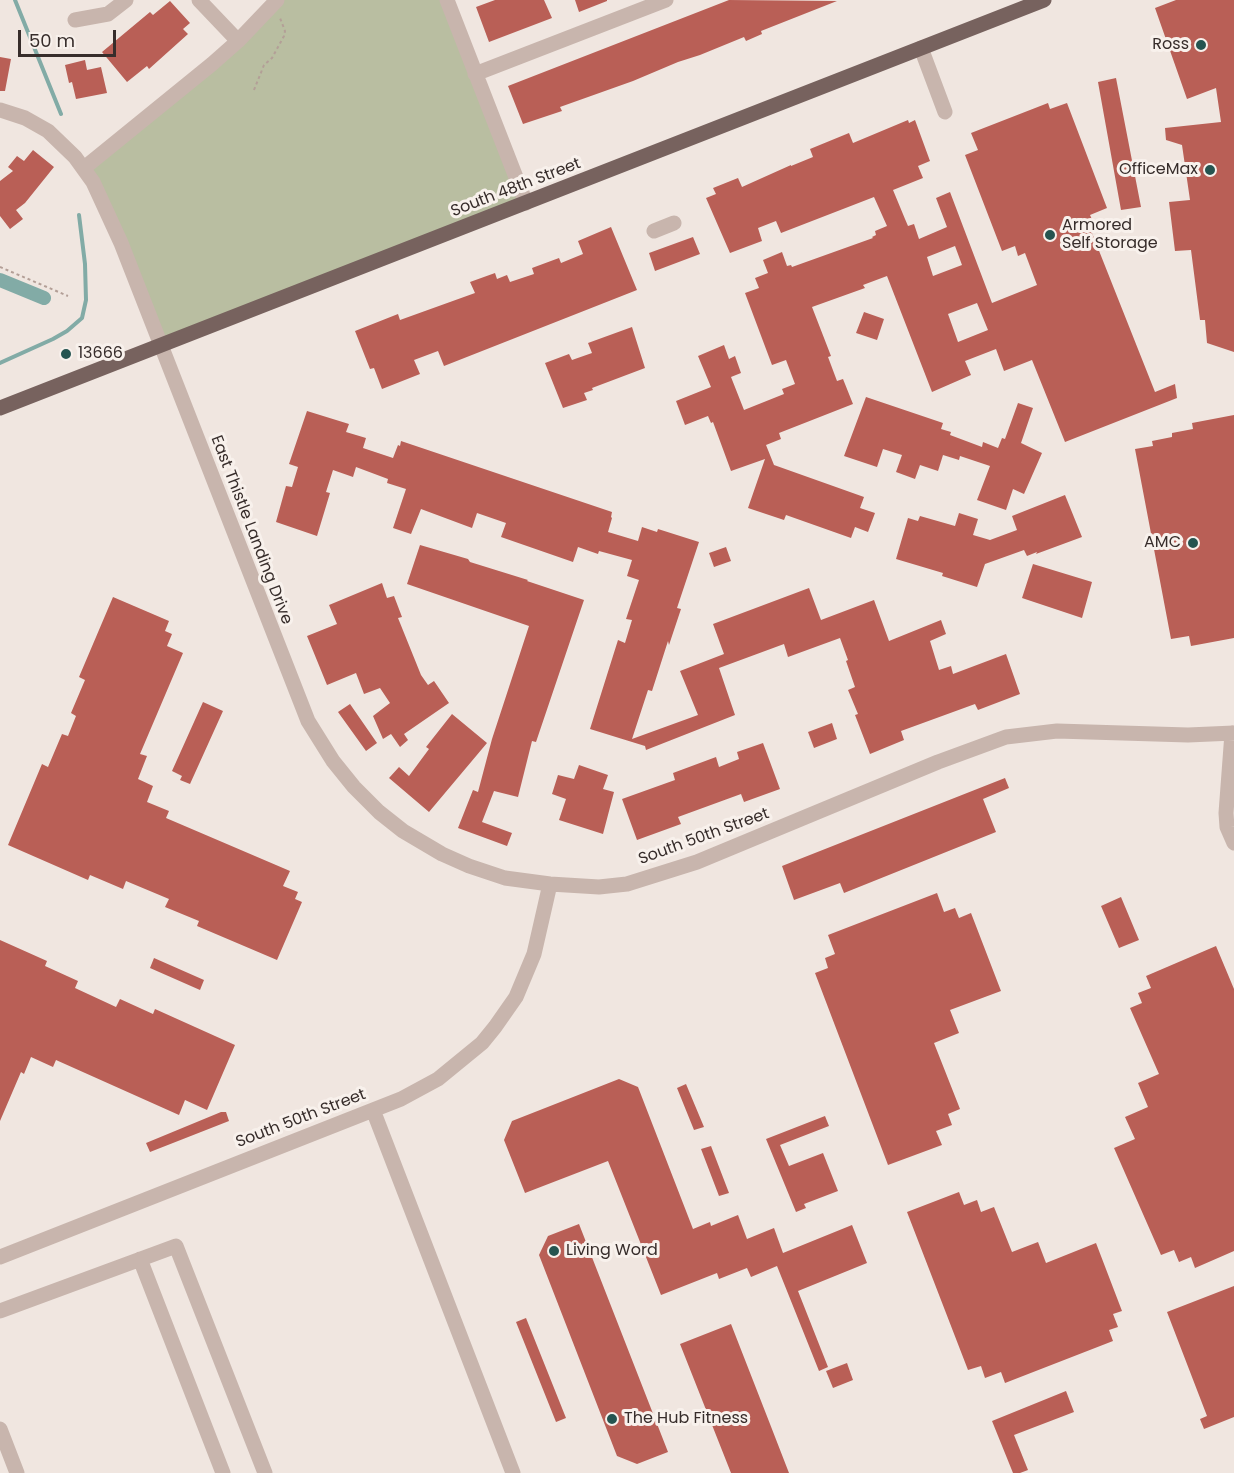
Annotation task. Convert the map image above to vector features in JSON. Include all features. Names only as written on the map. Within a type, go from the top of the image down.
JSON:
[{"type":"main road","name":"South 48th Street","points":[[0,408],[1044,0]]},
{"type":"street","points":[[75,20],[108,14],[126,0]]},
{"type":"street","points":[[199,0],[238,41]]},
{"type":"street","points":[[447,0],[526,203]]},
{"type":"street","points":[[475,74],[644,4],[666,0]]},
{"type":"street","points":[[84,168],[238,41],[273,4]]},
{"type":"street","points":[[921,48],[945,112]]},
{"type":"street","name":"East Thistle Landing Drive","points":[[0,110],[25,118],[48,131],[75,157],[93,182],[121,243],[308,721],[333,761],[354,787],[379,812],[403,831],[442,854],[505,878],[550,885]]},
{"type":"street","points":[[654,231],[674,223]]},
{"type":"street","name":"South 50th Street","points":[[0,1257],[401,1099],[438,1079],[467,1056],[495,1027],[516,997],[528,971],[550,885],[599,887],[627,884],[697,862],[938,762],[1006,737],[1057,731],[1188,735],[1233,733]]},
{"type":"street","points":[[1233,733],[1226,813],[1227,827],[1234,843]]},
{"type":"street","points":[[373,1110],[513,1473]]},
{"type":"street","points":[[0,1311],[176,1246],[265,1473]]},
{"type":"street","points":[[140,1259],[223,1473]]},
{"type":"street","points":[[0,1429],[17,1473]]},
{"type":"path","points":[[254,90],[264,65],[272,58],[285,31],[273,4]]},
{"type":"path","points":[[0,267],[68,296]]},
{"type":"green space","points":[[277,0],[447,0],[526,203],[160,345],[84,168]]},
{"type":"building","points":[[495,0],[544,0],[552,18],[489,42],[476,7]]},
{"type":"building","points":[[575,0],[607,0],[607,1],[579,12]]},
{"type":"building","points":[[729,0],[837,1],[761,31],[762,34],[746,41],[744,37],[560,107],[562,111],[523,124],[508,86]]},
{"type":"building","points":[[1176,0],[1234,0],[1234,352],[1207,343],[1205,320],[1200,320],[1191,250],[1175,251],[1169,202],[1190,200],[1182,145],[1166,140],[1165,128],[1221,122],[1216,88],[1187,99],[1155,8]]},
{"type":"building","points":[[170,1],[190,23],[183,29],[188,34],[149,69],[147,66],[127,82],[102,52],[150,12],[153,15]]},
{"type":"building","points":[[0,57],[11,59],[5,91],[0,91]]},
{"type":"building","points":[[85,60],[87,70],[101,67],[107,93],[76,99],[65,65]]},
{"type":"building","points":[[1116,78],[1141,207],[1121,210],[1098,82]]},
{"type":"building","points":[[1048,103],[1050,109],[1067,103],[1107,208],[1090,215],[1095,226],[1090,228],[1155,392],[1175,384],[1177,398],[1065,442],[1032,360],[1004,371],[996,349],[965,361],[971,375],[932,392],[887,276],[863,285],[865,288],[812,307],[831,356],[828,357],[837,381],[843,379],[853,404],[779,433],[781,439],[766,445],[774,465],[864,497],[860,508],[875,513],[868,532],[855,527],[851,538],[786,515],[784,520],[748,508],[765,459],[731,471],[713,422],[711,423],[708,416],[685,425],[676,401],[711,387],[698,356],[724,345],[729,359],[735,356],[741,373],[731,377],[744,410],[784,394],[782,389],[795,384],[786,360],[772,365],[745,293],[759,288],[755,278],[768,273],[763,260],[782,252],[787,266],[792,267],[873,238],[876,235],[875,231],[887,226],[874,197],[781,233],[776,221],[758,228],[762,241],[730,253],[706,198],[716,194],[713,188],[738,178],[742,187],[813,157],[810,149],[849,133],[853,143],[908,120],[909,123],[915,120],[930,161],[918,166],[923,178],[893,190],[905,219],[908,226],[914,224],[919,239],[947,227],[936,198],[950,192],[992,303],[1037,285],[1025,253],[1018,256],[1015,246],[1002,251],[965,155],[978,150],[971,133]],"holes":[[[955,246],[962,265],[933,276],[927,257]],[[977,303],[988,330],[958,342],[948,314]]]},
{"type":"building","points":[[33,150],[54,167],[25,203],[16,210],[23,219],[10,229],[0,216],[0,181],[13,171],[8,167],[17,156],[24,161]]},
{"type":"building","points":[[611,227],[637,290],[444,366],[438,351],[414,360],[420,374],[382,389],[374,368],[370,369],[355,331],[398,314],[400,320],[475,293],[470,282],[495,273],[497,279],[507,275],[510,282],[534,274],[532,268],[559,258],[561,263],[583,254],[578,241]]},
{"type":"building","points":[[693,237],[700,254],[655,271],[649,253]]},
{"type":"building","points":[[864,312],[884,319],[877,340],[856,333]]},
{"type":"building","points":[[632,327],[645,368],[592,388],[593,390],[584,393],[587,400],[563,408],[545,363],[569,354],[572,360],[592,353],[588,343]]},
{"type":"building","points":[[866,397],[943,423],[941,429],[951,432],[950,435],[982,447],[983,442],[998,448],[1002,438],[1005,439],[1018,403],[1033,408],[1021,443],[1042,453],[1024,494],[1013,489],[1006,510],[977,500],[990,466],[960,456],[959,460],[943,455],[938,471],[920,465],[915,479],[896,472],[902,455],[883,449],[877,467],[844,456]]},
{"type":"building","points":[[307,411],[349,424],[346,432],[366,438],[363,448],[393,458],[401,441],[612,512],[608,532],[638,541],[642,527],[657,532],[658,529],[699,542],[677,608],[681,609],[669,645],[668,641],[652,691],[648,690],[632,739],[698,715],[680,671],[724,654],[713,624],[809,588],[821,620],[874,600],[889,641],[941,620],[946,634],[930,641],[939,670],[951,666],[953,674],[1006,654],[1020,694],[978,710],[975,704],[901,731],[904,740],[870,754],[848,690],[855,687],[840,638],[788,657],[784,644],[719,668],[735,715],[646,750],[645,746],[590,729],[618,640],[625,643],[632,620],[626,619],[639,580],[627,576],[632,560],[599,551],[598,554],[578,547],[573,562],[501,537],[506,523],[477,513],[472,528],[421,509],[411,534],[393,528],[406,489],[387,483],[388,479],[356,467],[353,477],[333,470],[326,492],[330,493],[317,536],[276,522],[286,486],[292,487],[298,467],[289,464]]},
{"type":"building","name":"AMC","points":[[1234,415],[1234,638],[1191,646],[1189,636],[1171,639],[1135,449],[1153,446],[1152,441],[1172,437],[1172,433],[1193,429],[1192,423]]},
{"type":"building","points":[[1065,495],[1082,537],[1036,554],[1037,552],[1027,556],[1024,550],[985,564],[977,587],[942,576],[943,573],[896,559],[908,518],[918,521],[920,516],[955,526],[959,513],[978,519],[973,535],[990,540],[1017,530],[1012,516]]},
{"type":"building","points":[[420,545],[468,559],[470,562],[584,600],[536,742],[532,741],[518,797],[494,791],[482,822],[512,833],[507,846],[458,828],[473,790],[478,792],[492,739],[529,626],[407,584]]},
{"type":"building","points":[[726,547],[731,561],[714,567],[709,553]]},
{"type":"building","points":[[1033,564],[1092,582],[1082,618],[1022,598]]},
{"type":"building","points":[[382,583],[387,598],[394,596],[402,617],[398,618],[421,675],[428,685],[434,681],[449,703],[404,734],[408,740],[400,747],[391,734],[383,739],[373,716],[390,703],[380,688],[364,694],[356,673],[327,685],[307,636],[337,624],[329,605]]},
{"type":"building","points":[[113,597],[169,621],[165,631],[172,634],[167,646],[183,653],[140,754],[147,756],[138,779],[153,786],[147,802],[169,811],[166,818],[290,871],[283,886],[298,892],[295,899],[302,902],[277,960],[197,926],[199,921],[165,907],[169,899],[126,881],[123,889],[90,875],[88,880],[8,845],[42,764],[48,767],[62,734],[68,736],[76,716],[71,713],[85,680],[79,677]]},
{"type":"building","points":[[203,702],[223,711],[190,784],[180,780],[182,776],[172,771]]},
{"type":"building","points":[[350,704],[377,743],[366,751],[338,712]]},
{"type":"building","points":[[452,714],[487,743],[429,812],[389,778],[399,767],[409,776],[429,749],[426,747]]},
{"type":"building","points":[[832,723],[837,739],[814,748],[808,732]]},
{"type":"building","points":[[763,743],[780,789],[744,802],[741,794],[678,817],[681,824],[637,840],[622,799],[675,780],[673,773],[716,757],[719,767],[739,759],[737,752]]},
{"type":"building","points":[[579,765],[608,775],[603,789],[614,792],[603,834],[559,820],[566,799],[552,794],[558,775],[574,779]]},
{"type":"building","points":[[1005,778],[1009,788],[983,799],[996,832],[844,893],[840,883],[794,900],[782,866]]},
{"type":"building","points":[[937,893],[944,912],[955,908],[959,918],[971,913],[1001,991],[950,1010],[959,1033],[934,1043],[960,1109],[948,1114],[952,1125],[936,1131],[942,1145],[888,1165],[815,973],[828,968],[825,958],[835,954],[828,935]]},
{"type":"building","points":[[1121,897],[1139,940],[1119,948],[1101,906]]},
{"type":"building","points":[[0,940],[47,961],[45,966],[78,981],[75,988],[116,1007],[120,999],[153,1014],[155,1009],[235,1045],[207,1110],[185,1100],[179,1115],[56,1060],[53,1067],[31,1057],[24,1074],[21,1072],[0,1121]]},
{"type":"building","points":[[1216,946],[1234,989],[1234,1251],[1195,1268],[1191,1257],[1179,1262],[1174,1250],[1161,1255],[1114,1148],[1135,1139],[1125,1117],[1148,1107],[1138,1083],[1159,1074],[1130,1008],[1142,1003],[1138,993],[1151,988],[1146,976]]},
{"type":"building","points":[[154,958],[204,980],[200,990],[150,968]]},
{"type":"building","points":[[619,1079],[638,1087],[693,1229],[710,1222],[711,1226],[738,1215],[747,1239],[774,1228],[783,1253],[852,1225],[867,1263],[798,1291],[828,1367],[819,1371],[777,1266],[751,1277],[747,1268],[719,1279],[717,1273],[661,1295],[608,1161],[525,1193],[504,1140],[512,1121]]},
{"type":"building","points":[[686,1084],[704,1127],[694,1130],[677,1088]]},
{"type":"building","points":[[221,1112],[226,1112],[229,1121],[150,1152],[146,1143]]},
{"type":"building","points":[[825,1116],[829,1126],[780,1145],[789,1166],[823,1153],[838,1191],[804,1204],[806,1208],[796,1212],[766,1139]]},
{"type":"building","points":[[711,1146],[729,1193],[719,1196],[701,1149]]},
{"type":"building","points":[[959,1192],[964,1205],[977,1200],[981,1212],[994,1207],[1012,1252],[1038,1242],[1046,1263],[1096,1243],[1122,1311],[1113,1314],[1118,1327],[1109,1330],[1113,1341],[1005,1383],[1001,1372],[985,1378],[981,1366],[968,1370],[907,1212]]},
{"type":"building","points":[[579,1224],[668,1452],[637,1464],[617,1456],[539,1255],[548,1236]]},
{"type":"building","points":[[1234,1286],[1234,1417],[1204,1429],[1200,1419],[1207,1416],[1167,1312]]},
{"type":"building","points":[[526,1318],[566,1418],[556,1422],[516,1322]]},
{"type":"building","points":[[731,1324],[789,1473],[731,1473],[680,1344]]},
{"type":"building","points":[[847,1363],[853,1380],[833,1388],[826,1371]]},
{"type":"building","points":[[1066,1391],[1074,1412],[1014,1435],[1028,1470],[1013,1473],[992,1421]]},
{"type":"waterway","points":[[15,0],[61,114]]},
{"type":"waterway","points":[[0,363],[53,339],[82,318],[86,300],[85,264],[79,215]]},
{"type":"waterway","points":[[0,280],[44,298]]},
{"type":"place","name":"Ross","points":[[1201,45]]},
{"type":"place","name":"OfficeMax","points":[[1210,170]]},
{"type":"place","name":"Armored Self Storage","points":[[1050,235]]},
{"type":"place","name":"13666","points":[[66,354]]},
{"type":"place","name":"AMC","points":[[1193,543]]},
{"type":"place","name":"Living Word","points":[[554,1251]]},
{"type":"place","name":"The Hub Fitness","points":[[612,1419]]}]
